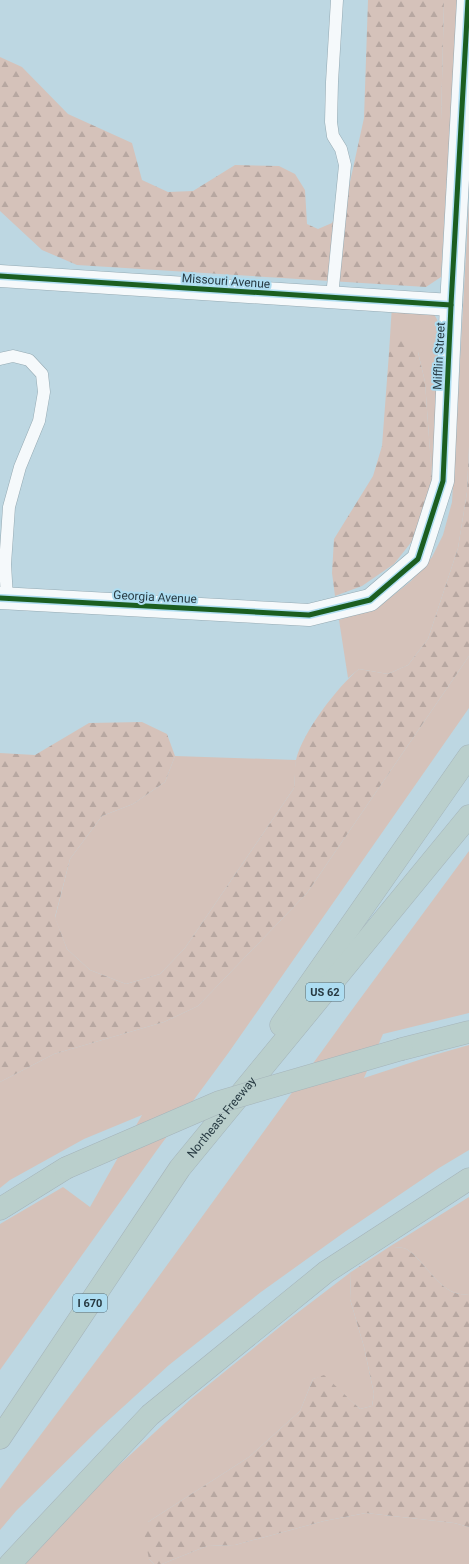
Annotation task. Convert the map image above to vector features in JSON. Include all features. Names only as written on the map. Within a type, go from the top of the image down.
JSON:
[{"type":"highway","points":[[180,1168],[469,756]]},
{"type":"highway","name":"Northeast Freeway","points":[[0,1438],[180,1168],[469,816]]},
{"type":"highway","points":[[0,1209],[66,1168],[219,1102],[402,1049],[469,1032]]},
{"type":"highway","points":[[10,1564],[150,1415],[326,1272],[469,1179]]},
{"type":"street","name":"Mifflin Street","points":[[309,615],[370,600],[418,559],[443,480],[468,0]]},
{"type":"street","name":"Missouri Avenue","points":[[0,276],[451,305]]},
{"type":"street","name":"Georgia Avenue","points":[[3,598],[309,615]]},
{"type":"lane","points":[[332,297],[345,165],[341,149],[333,136],[331,122],[337,0]]},
{"type":"lane","points":[[0,359],[12,356],[30,360],[42,374],[44,392],[39,421],[20,467],[9,507],[3,598]]},
{"type":"green space","points":[[368,0],[444,0],[441,121],[441,277],[426,287],[77,265],[42,250],[0,211],[0,57],[22,67],[68,114],[132,143],[142,180],[168,192],[193,191],[235,165],[279,166],[295,174],[305,190],[307,224],[318,229],[332,223],[348,191],[364,118]]},
{"type":"green space","points":[[444,0],[458,0],[441,277],[441,121]]},
{"type":"green space","points":[[469,201],[469,447],[467,492],[458,548],[428,639],[408,665],[388,674],[359,669],[348,678],[339,620],[381,605],[411,581],[432,557],[443,535],[452,502]]},
{"type":"green space","points":[[392,305],[434,314],[441,327],[432,479],[425,382],[418,352],[389,353]]},
{"type":"green space","points":[[407,340],[418,352],[425,382],[432,479],[427,509],[413,540],[394,564],[362,586],[335,596],[332,573],[334,539],[373,476],[382,446],[389,353],[400,341]]},
{"type":"green space","points":[[469,447],[469,656],[307,893],[198,1006],[164,1022],[54,1054],[0,1082],[0,753],[35,755],[89,723],[142,722],[167,734],[175,756],[165,782],[133,804],[102,816],[70,859],[55,917],[67,949],[90,970],[126,984],[160,974],[185,948],[294,788],[295,763],[300,749],[305,737],[331,698],[359,669],[388,674],[408,665],[428,639],[458,548],[467,492]]},
{"type":"green space","points":[[469,656],[469,708],[229,1052],[0,1370],[0,1224],[63,1187],[90,1207],[142,1115],[84,1139],[10,1180],[0,1188],[0,1082],[54,1054],[164,1022],[198,1006],[307,893]]},
{"type":"green space","points":[[175,756],[296,760],[294,788],[185,948],[160,974],[126,984],[90,970],[67,949],[55,918],[70,859],[102,816],[133,804],[165,782]]},
{"type":"green space","points":[[469,851],[469,1013],[383,1034],[364,1078],[469,1045],[469,1150],[439,1168],[346,1231],[261,1292],[169,1365],[100,1428],[16,1511],[0,1530],[0,1489],[141,1301]]},
{"type":"green space","points":[[469,1197],[469,1294],[459,1294],[450,1291],[443,1286],[408,1250],[389,1247]]},
{"type":"green space","points":[[389,1247],[408,1250],[443,1286],[450,1291],[459,1294],[469,1294],[469,1527],[454,1523],[366,1513],[324,1521],[235,1545],[207,1546],[162,1564],[154,1564],[149,1559],[144,1534],[148,1522],[249,1457],[300,1411],[313,1379],[324,1375],[360,1409],[372,1406],[374,1394],[364,1347],[350,1299],[351,1272]]},
{"type":"green space","points":[[351,1272],[350,1299],[364,1347],[374,1394],[372,1406],[360,1409],[324,1376],[313,1379],[300,1411],[249,1457],[148,1522],[149,1559],[154,1564],[21,1564],[81,1500],[191,1399],[292,1317]]},
{"type":"green space","points":[[366,1513],[454,1523],[469,1527],[469,1564],[162,1564],[207,1546],[235,1545],[324,1521]]},
{"type":"cycle path","points":[[0,598],[309,615],[370,600],[418,559],[443,481],[468,0]]},
{"type":"cycle path","points":[[0,276],[451,305]]}]
